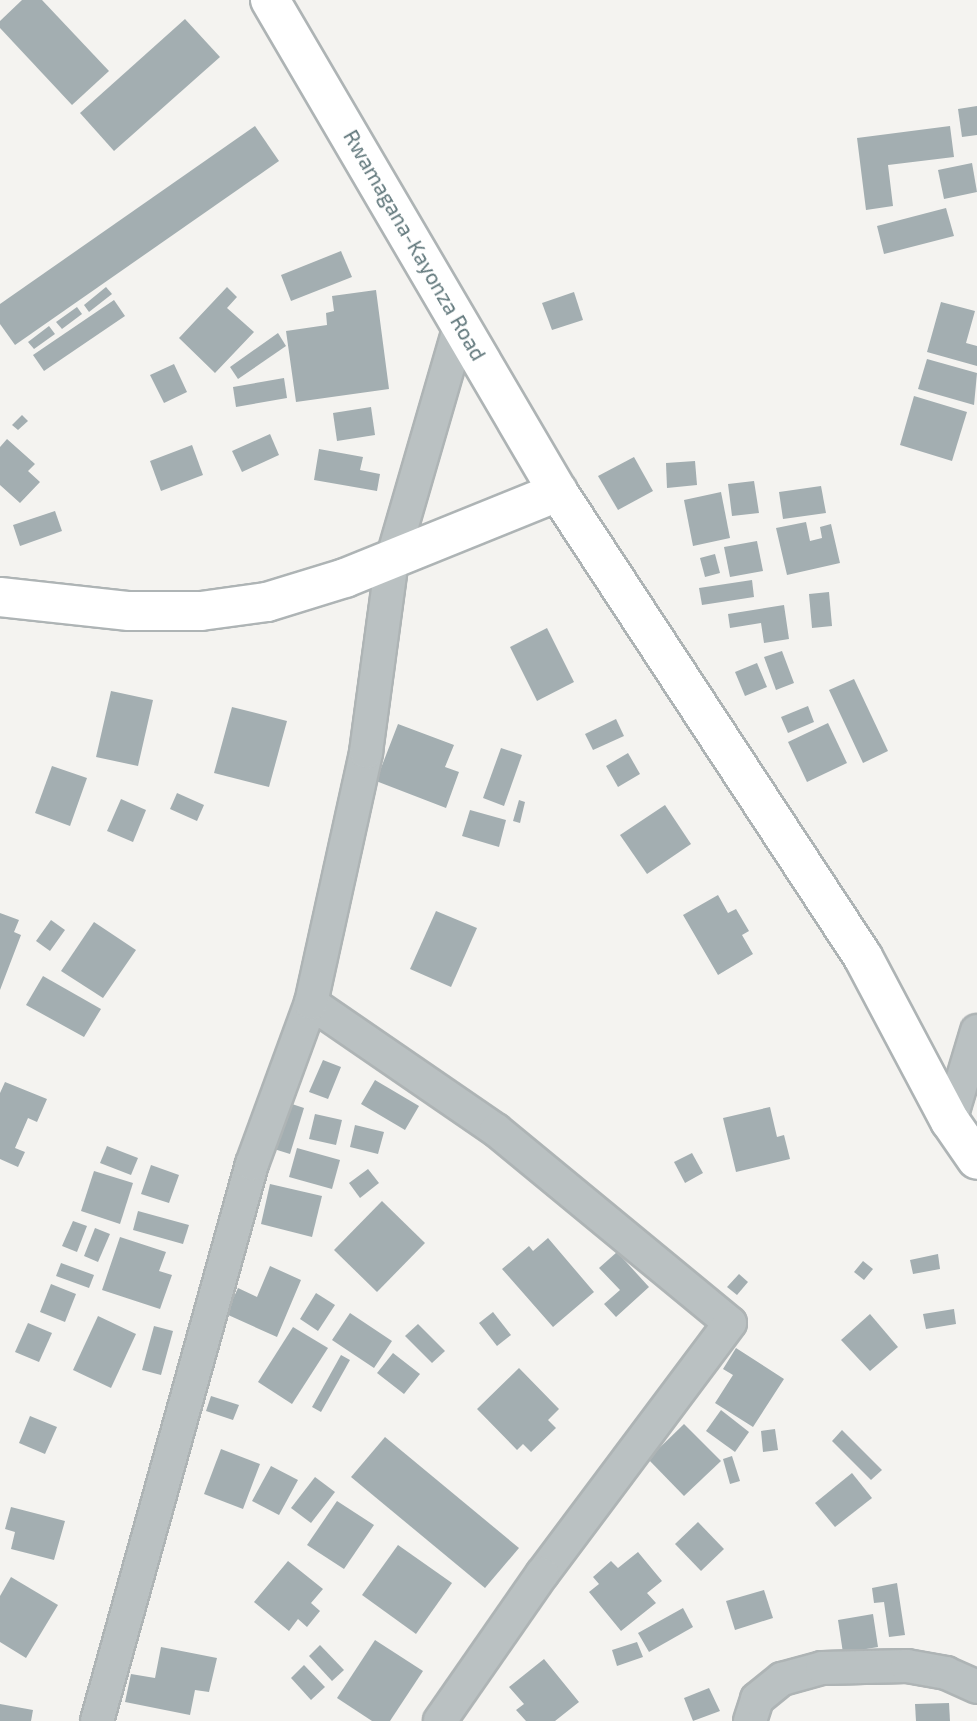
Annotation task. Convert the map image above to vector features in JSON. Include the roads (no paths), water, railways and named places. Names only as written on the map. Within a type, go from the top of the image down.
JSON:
[{"type":"highway","name":"Rwamagana-Kayonza Road","points":[[270,0],[558,492],[863,957],[950,1121],[977,1160]]},
{"type":"highway","points":[[0,597],[64,607],[201,611],[304,592],[392,560],[558,492]]},
{"type":"street","points":[[97,1721],[252,1164],[311,1003],[366,752],[392,560],[461,323]]},
{"type":"street","points":[[311,1003],[496,1130],[730,1323],[565,1541],[440,1721]]},
{"type":"street","points":[[950,1121],[977,1031]]},
{"type":"street","points":[[750,1721],[757,1699],[782,1679],[822,1668],[907,1666],[946,1673],[977,1687]]}]
